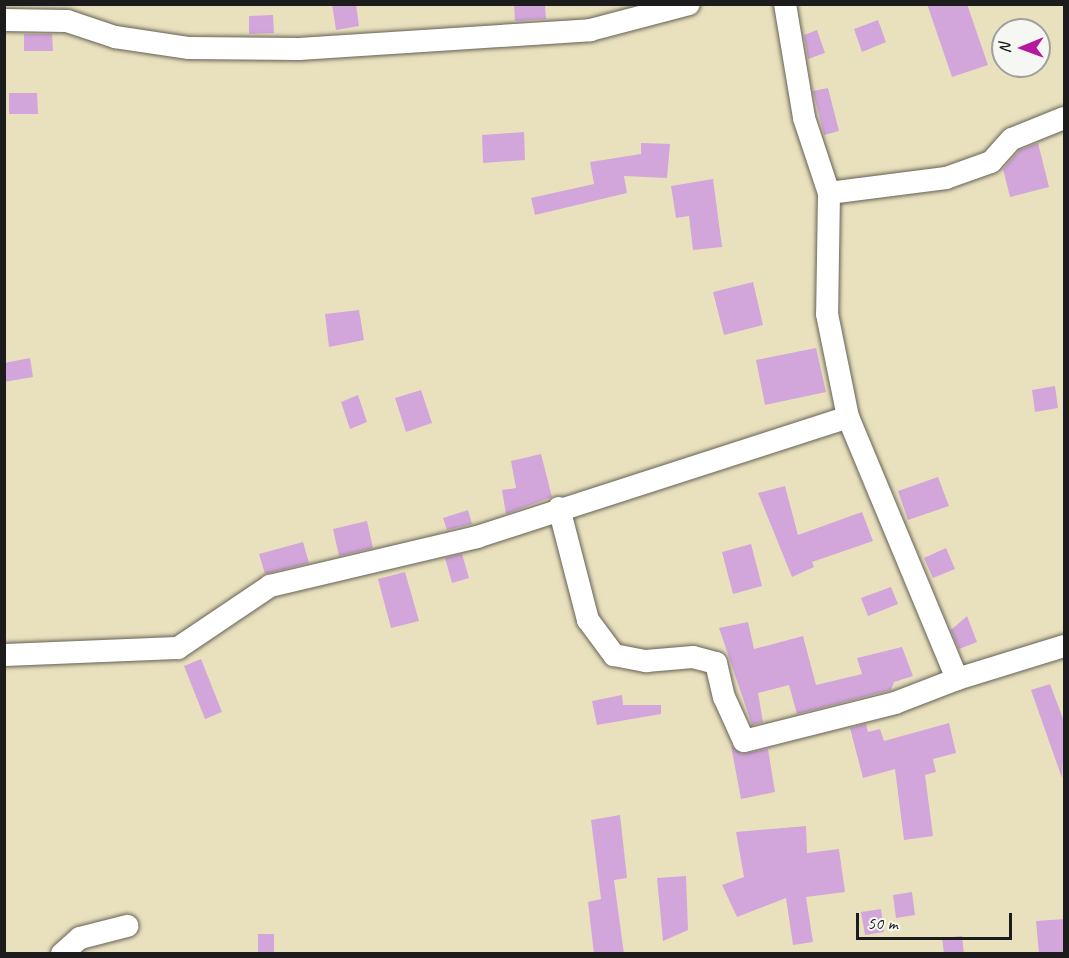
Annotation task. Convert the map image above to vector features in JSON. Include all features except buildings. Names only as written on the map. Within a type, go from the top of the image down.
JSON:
[{"type":"street","points":[[4,20],[67,21],[115,37],[189,48],[299,49],[590,30],[689,4]]},
{"type":"street","points":[[785,4],[804,118],[829,193],[827,314],[848,417],[957,679]]},
{"type":"street","points":[[829,193],[946,178],[991,162],[1012,139],[1065,118]]},
{"type":"street","points":[[4,655],[178,648],[270,586],[477,537],[559,508],[848,417]]},
{"type":"street","points":[[559,508],[588,620],[614,656],[646,661],[693,657],[716,663],[724,697],[744,741],[896,703],[957,679],[1065,646]]},
{"type":"street","points":[[62,954],[80,938],[127,926]]}]
